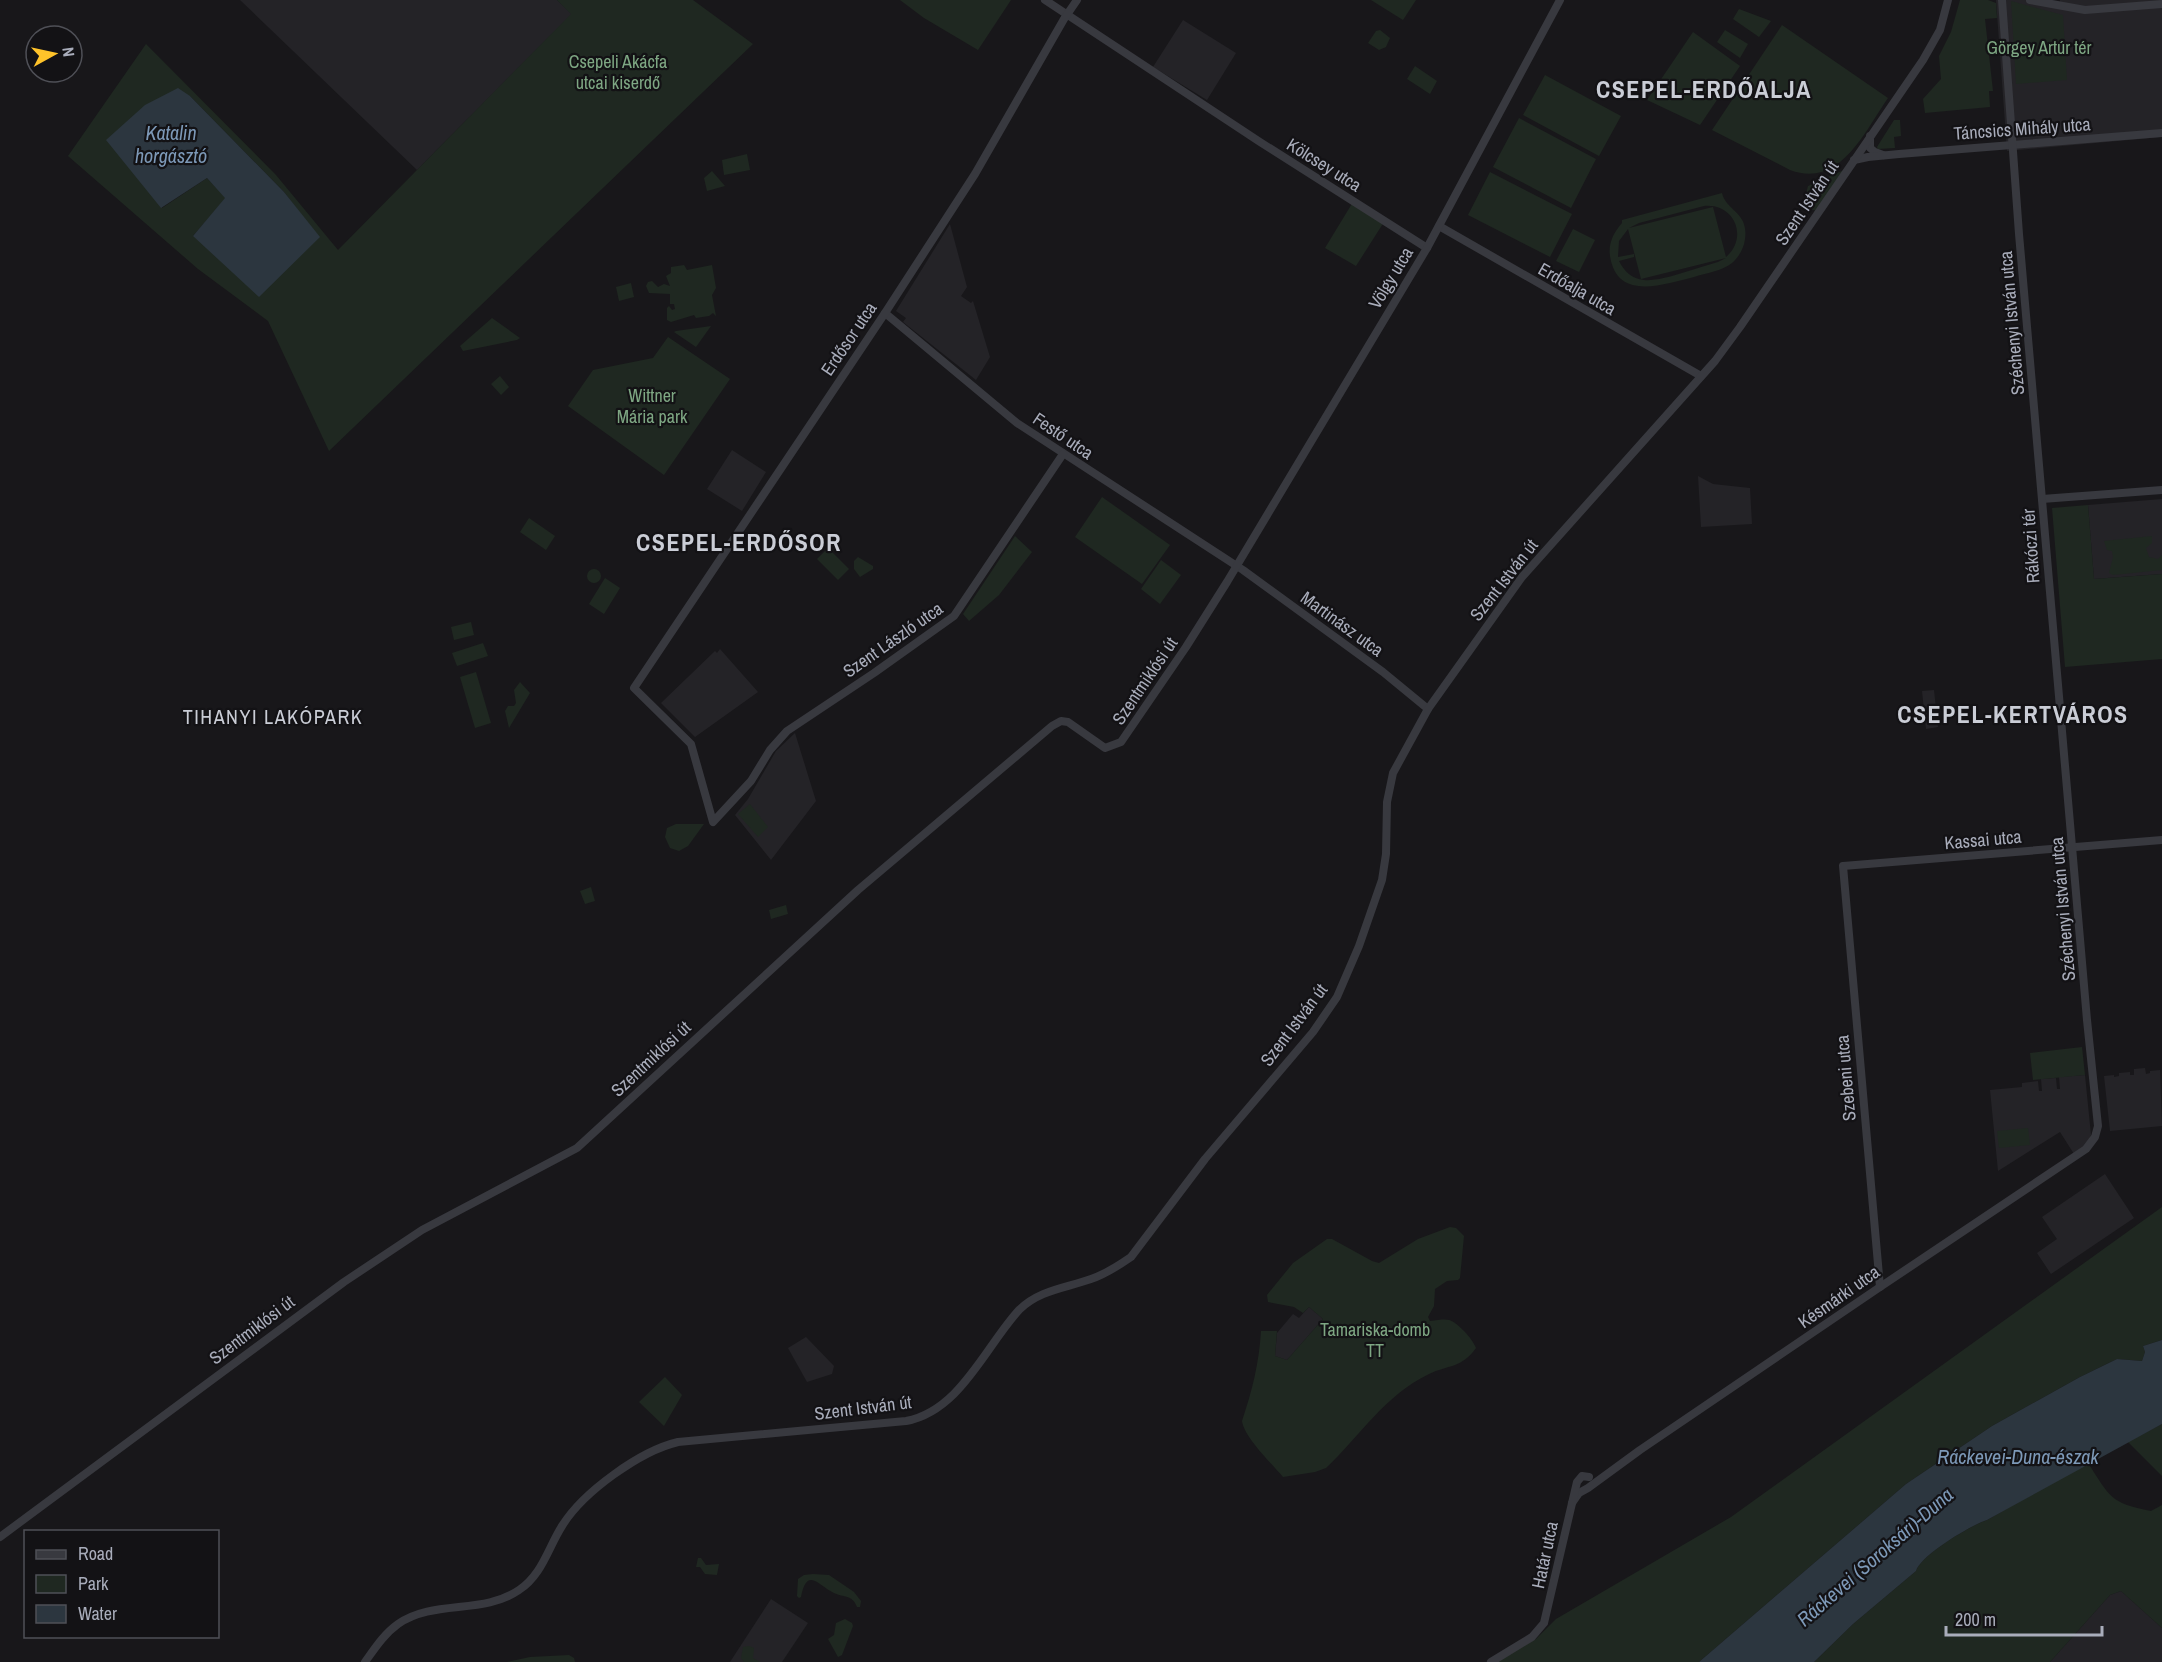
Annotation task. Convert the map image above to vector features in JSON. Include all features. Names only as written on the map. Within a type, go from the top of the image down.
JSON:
[{"type":"street","points":[[1046,0],[1067,15]]},
{"type":"street","name":"Erdősor utca","points":[[706,797],[691,744],[634,688],[885,313],[975,174],[1077,0]]},
{"type":"street","name":"Völgy utca","points":[[1236,566],[1427,248],[1560,0]]},
{"type":"street","name":"Szent István út","points":[[365,1662],[390,1630],[413,1616],[492,1602],[521,1589],[538,1572],[562,1526],[576,1507],[619,1472],[649,1452],[678,1442],[906,1421],[923,1416],[941,1406],[954,1394],[1012,1318],[1028,1302],[1048,1292],[1100,1275],[1116,1268],[1131,1257],[1205,1160],[1312,1032],[1337,997],[1356,954],[1382,880],[1386,854],[1388,802],[1393,773],[1428,709],[1522,577],[1715,361],[1772,283],[1934,42],[1940,30],[1948,0]]},
{"type":"street","points":[[2002,0],[2012,145]]},
{"type":"street","points":[[2030,0],[2085,10],[2162,4]]},
{"type":"street","name":"Kölcsey utca","points":[[1067,15],[1427,248]]},
{"type":"street","name":"Táncsics Mihály utca","points":[[1854,160],[1884,155],[2162,133]]},
{"type":"street","points":[[1871,134],[1870,148],[1884,155]]},
{"type":"street","name":"Széchenyi István utca","points":[[2012,145],[2042,499]]},
{"type":"street","name":"Erdőalja utca","points":[[1439,226],[1701,376]]},
{"type":"street","name":"Festő utca","points":[[885,313],[1017,423],[1236,566]]},
{"type":"street","name":"Szent László utca","points":[[706,797],[713,822],[752,781],[769,751],[787,731],[954,616],[1063,454]]},
{"type":"street","name":"Rákóczi tér","points":[[2057,674],[2042,499],[2162,490]]},
{"type":"street","name":"Martinász utca","points":[[1236,566],[1383,672],[1428,709]]},
{"type":"street","name":"Szentmiklósi út","points":[[0,1538],[344,1281],[422,1230],[577,1148],[858,890],[1052,726],[1065,721],[1105,748],[1121,742],[1186,647],[1236,566]]},
{"type":"street","name":"Széchenyi István utca","points":[[2057,674],[2098,1115],[2098,1126],[2093,1141]]},
{"type":"street","points":[[706,797],[721,814]]},
{"type":"street","name":"Kassai utca","points":[[1843,866],[2162,840]]},
{"type":"street","name":"Szebeni utca","points":[[1843,866],[1880,1287]]},
{"type":"street","name":"Késmárki utca","points":[[1585,1484],[1601,1477],[2085,1149],[2093,1141]]},
{"type":"street","name":"Határ utca","points":[[1491,1662],[1532,1637],[1540,1630],[1548,1615],[1572,1503],[1585,1484]]},
{"type":"shaded area","points":[[240,0],[557,0],[572,14],[417,170]]},
{"type":"shaded area","points":[[1996,0],[2042,0],[2060,3],[2060,0],[2162,0],[2162,137],[2007,151]]},
{"type":"shaded area","points":[[1183,20],[1236,53],[1207,100],[1153,67]]},
{"type":"shaded area","points":[[950,224],[967,287],[961,296],[971,303],[973,301],[990,357],[976,380],[903,322],[906,318],[896,311]]},
{"type":"shaded area","points":[[732,450],[766,472],[742,511],[707,489]]},
{"type":"shaded area","points":[[1698,476],[1713,484],[1750,488],[1752,524],[1701,527]]},
{"type":"shaded area","points":[[2162,499],[2162,574],[2094,579],[2088,505]]},
{"type":"shaded area","points":[[720,649],[758,692],[695,737],[661,703],[715,651],[717,653]]},
{"type":"shaded area","points":[[1934,690],[1938,727],[1926,729],[1922,691]]},
{"type":"shaded area","points":[[795,733],[816,801],[771,860],[735,815],[748,799],[776,751]]},
{"type":"shaded area","points":[[2145,1068],[2146,1074],[2160,1070],[2162,1126],[2110,1131],[2104,1076],[2114,1075],[2114,1077],[2119,1076],[2119,1073],[2130,1072],[2130,1075],[2134,1075],[2134,1069]]},
{"type":"shaded area","points":[[2085,1075],[2091,1135],[2086,1146],[2074,1154],[2060,1132],[1998,1171],[1990,1090],[2022,1087],[2022,1083],[2038,1081],[2039,1091],[2042,1091],[2041,1079],[2056,1078],[2057,1089],[2060,1089],[2059,1077]]},
{"type":"shaded area","points":[[2105,1174],[2134,1218],[2051,1274],[2037,1253],[2057,1239],[2042,1217]]},
{"type":"shaded area","points":[[1309,1307],[1323,1319],[1287,1360],[1275,1356],[1277,1333],[1293,1314],[1299,1318]]},
{"type":"shaded area","points":[[806,1337],[834,1366],[832,1374],[807,1382],[788,1348]]},
{"type":"shaded area","points":[[2121,1591],[2162,1628],[2162,1662],[2050,1662],[2110,1595]]},
{"type":"shaded area","points":[[771,1599],[808,1623],[782,1662],[730,1662]]},
{"type":"green space","name":"Csepeli Akácfa utcai kiserdő","points":[[557,0],[693,0],[753,44],[329,451],[268,321],[198,269],[68,156],[146,44],[276,175],[338,250],[571,14]],"holes":[[[190,96],[284,192],[319,238],[193,236],[226,198],[207,178],[162,208]]]},
{"type":"green space","points":[[900,0],[1011,0],[978,50],[924,18]]},
{"type":"green space","points":[[1371,0],[1416,0],[1403,20]]},
{"type":"green space","points":[[1960,0],[1988,0],[1996,3],[1997,18],[1985,19],[1993,91],[1989,91],[1990,107],[1925,113],[1923,99],[1941,79],[1939,56],[1951,32]]},
{"type":"green space","name":"Görgey Artúr tér","points":[[2011,1],[2063,15],[2067,80],[2016,84]]},
{"type":"green space","points":[[1739,9],[1771,21],[1759,37],[1733,19]]},
{"type":"green space","points":[[1782,25],[1888,98],[1849,154],[1837,164],[1823,171],[1808,174],[1790,170],[1712,130]]},
{"type":"green space","points":[[1380,30],[1390,38],[1386,47],[1379,50],[1368,43],[1376,31]]},
{"type":"green space","points":[[1725,30],[1748,44],[1740,58],[1717,42]]},
{"type":"green space","points":[[1693,32],[1740,66],[1700,125],[1647,100]]},
{"type":"green space","points":[[1415,66],[1437,81],[1430,94],[1407,79]]},
{"type":"green space","points":[[1545,75],[1621,116],[1599,156],[1523,115]]},
{"type":"green space","points":[[1519,118],[1596,159],[1571,208],[1493,167]]},
{"type":"green space","points":[[1894,120],[1900,120],[1901,136],[1894,137],[1895,148],[1878,149],[1877,147]]},
{"type":"green space","points":[[747,154],[750,170],[724,175],[722,160]]},
{"type":"green space","points":[[1844,170],[1817,211],[1810,209],[1809,207],[1814,205],[1811,193],[1806,194],[1808,186]]},
{"type":"green space","points":[[712,171],[725,186],[707,191],[704,178]]},
{"type":"green space","points":[[1490,172],[1572,214],[1550,257],[1468,215]]},
{"type":"green space","points":[[1722,193],[1724,199],[1744,223],[1744,242],[1735,261],[1719,270],[1656,286],[1632,285],[1622,280],[1614,270],[1610,256],[1611,242],[1622,220]],"holes":[[[1704,206],[1715,207],[1723,210],[1735,223],[1736,240],[1733,249],[1726,257],[1713,207],[1629,228],[1639,223]],[[1628,229],[1641,279],[1726,258],[1670,277],[1651,280],[1640,279],[1636,278],[1629,274],[1619,261],[1634,257],[1634,254],[1618,257],[1619,241]]]},
{"type":"green space","points":[[1353,202],[1384,222],[1356,266],[1325,248]]},
{"type":"green space","points":[[1573,229],[1595,240],[1579,272],[1556,261]]},
{"type":"green space","points":[[684,265],[687,270],[712,265],[716,288],[712,295],[716,316],[713,313],[696,318],[694,315],[671,322],[667,320],[667,308],[669,306],[672,310],[675,309],[674,304],[670,304],[670,294],[649,293],[646,286],[648,282],[652,281],[658,287],[664,284],[670,286],[666,276],[671,273],[671,267]]},
{"type":"green space","points":[[631,283],[634,297],[619,301],[616,287]]},
{"type":"green space","points":[[492,318],[520,338],[463,351],[460,346]]},
{"type":"green space","points":[[711,326],[696,347],[674,332],[676,331]]},
{"type":"green space","name":"Wittner Mária park","points":[[668,337],[730,379],[664,475],[568,406],[593,370],[653,358]]},
{"type":"green space","points":[[500,376],[509,387],[501,395],[491,384]]},
{"type":"green space","points":[[1102,497],[1170,545],[1142,584],[1075,537]]},
{"type":"green space","points":[[2088,505],[2094,579],[2162,574],[2162,659],[2065,667],[2052,508]]},
{"type":"green space","points":[[529,518],[555,536],[546,550],[520,532]]},
{"type":"green space","points":[[1015,536],[1032,552],[999,595],[969,621],[963,614]]},
{"type":"green space","points":[[2152,536],[2152,543],[2146,548],[2149,557],[2158,559],[2162,555],[2162,570],[2113,575],[2109,573],[2113,557],[2112,551],[2107,550],[2104,541]]},
{"type":"green space","points":[[828,548],[849,569],[838,580],[817,559]]},
{"type":"green space","points":[[858,557],[873,566],[873,569],[860,577],[854,569],[854,561]]},
{"type":"green space","points":[[1161,560],[1181,575],[1160,604],[1141,589]]},
{"type":"green space","points":[[591,569],[597,569],[601,576],[597,583],[591,583],[587,579],[587,573]]},
{"type":"green space","points":[[605,578],[620,588],[604,614],[589,604]]},
{"type":"green space","points":[[471,622],[474,635],[454,640],[451,627]]},
{"type":"green space","points":[[483,643],[488,656],[457,666],[452,653]]},
{"type":"green space","points":[[476,672],[491,723],[475,728],[460,677]]},
{"type":"green space","points":[[520,682],[530,693],[509,728],[505,711],[508,706],[514,706],[516,703],[514,690]]},
{"type":"green space","points":[[750,804],[768,827],[758,837],[738,814]]},
{"type":"green space","points":[[676,824],[704,824],[688,846],[679,851],[670,848],[665,837],[667,828]]},
{"type":"green space","points":[[591,887],[595,901],[585,904],[580,891]]},
{"type":"green space","points":[[786,905],[788,914],[771,919],[769,910]]},
{"type":"green space","points":[[2082,1047],[2085,1075],[2033,1080],[2030,1053]]},
{"type":"green space","points":[[2028,1128],[2030,1145],[1999,1148],[1997,1131]]},
{"type":"green space","points":[[2162,1207],[2162,1340],[2143,1346],[2145,1352],[2142,1361],[2117,1359],[2080,1377],[1992,1426],[1906,1484],[1699,1662],[1495,1662],[1536,1639],[1556,1619],[1731,1517]]},
{"type":"green space","name":"Tamariska-domb TT","points":[[1450,1227],[1456,1228],[1464,1236],[1460,1278],[1447,1281],[1435,1289],[1434,1306],[1428,1317],[1430,1321],[1446,1319],[1453,1322],[1473,1341],[1476,1348],[1460,1363],[1429,1374],[1399,1393],[1326,1468],[1283,1477],[1253,1442],[1242,1421],[1259,1355],[1261,1331],[1277,1331],[1275,1356],[1287,1360],[1323,1319],[1309,1307],[1303,1313],[1294,1307],[1268,1302],[1267,1295],[1293,1263],[1327,1239],[1332,1239],[1379,1263],[1418,1239]]},
{"type":"green space","points":[[665,1377],[682,1395],[664,1426],[639,1402]]},
{"type":"green space","points":[[2162,1424],[2162,1476],[2128,1442]]},
{"type":"green space","points":[[2088,1463],[2107,1491],[2119,1501],[2151,1511],[2162,1505],[2162,1628],[2121,1591],[2110,1595],[2050,1662],[1814,1662],[1853,1624],[1916,1571],[1927,1557],[1947,1541]]},
{"type":"green space","points":[[698,1558],[701,1558],[706,1565],[719,1564],[717,1575],[705,1574],[700,1567],[696,1567]]},
{"type":"green space","points":[[804,1575],[829,1575],[854,1592],[861,1601],[860,1607],[857,1607],[850,1598],[834,1593],[810,1580],[799,1598],[797,1596],[798,1579]]},
{"type":"green space","points":[[845,1619],[853,1626],[842,1655],[838,1657],[828,1639],[834,1635],[836,1623]]},
{"type":"green space","points":[[743,1647],[754,1648],[753,1658],[760,1662],[744,1662],[741,1658]]},
{"type":"green space","points":[[569,1655],[574,1658],[575,1662],[507,1662],[530,1657]]},
{"type":"water","name":"Katalin horgásztó","points":[[178,88],[190,96],[284,192],[320,237],[259,297],[193,236],[225,198],[207,178],[161,208],[106,140],[145,105]]},
{"type":"water","name":"Ráckevei-Duna-észak","points":[[2162,1340],[2162,1424],[1947,1541],[1927,1557],[1916,1571],[1853,1624],[1814,1662],[1699,1662],[1906,1484],[1992,1426],[2080,1377],[2117,1359],[2142,1361],[2145,1352],[2143,1346]]},
{"type":"district","name":"CSEPEL-ERDŐALJA","points":[[1704,90]]},
{"type":"district","name":"CSEPEL-ERDŐSOR","points":[[739,543]]},
{"type":"district","name":"CSEPEL-KERTVÁROS","points":[[2013,715]]},
{"type":"district","name":"TIHANYI LAKÓPARK","points":[[273,717]]},
{"type":"water label","name":"Ráckevei (Soroksári)-Duna","points":[[1875,1557]]}]
